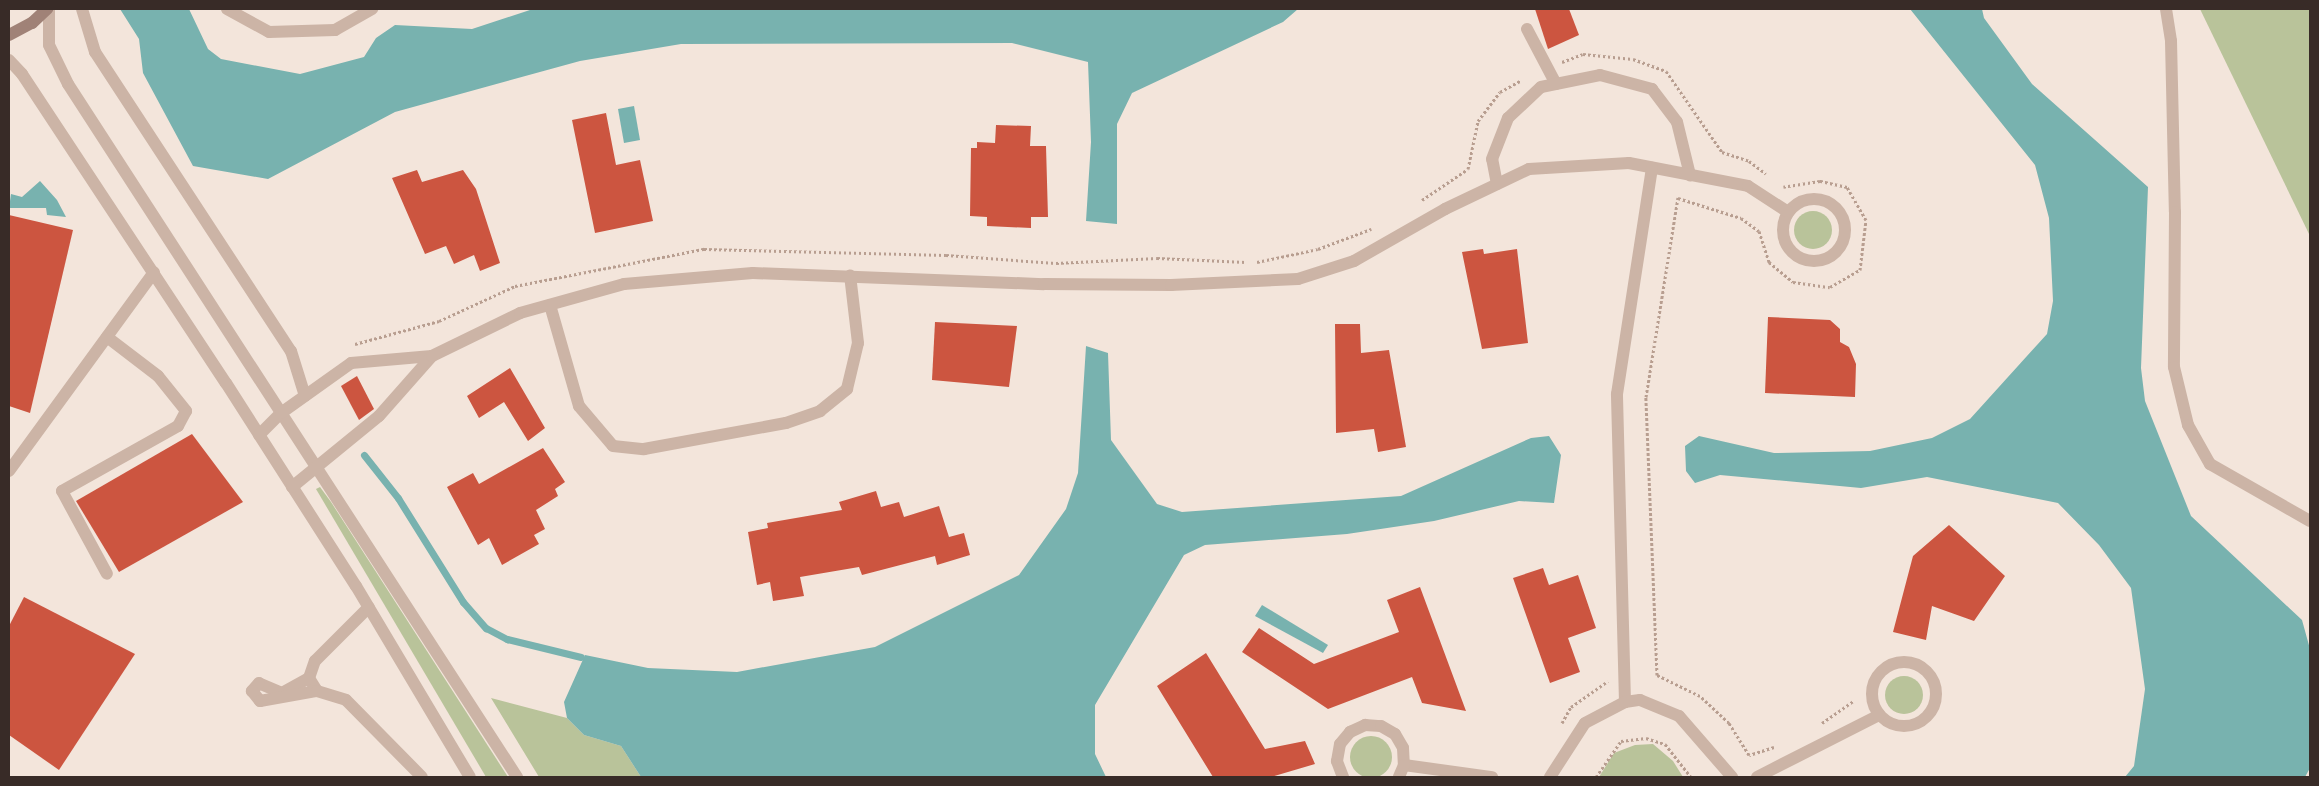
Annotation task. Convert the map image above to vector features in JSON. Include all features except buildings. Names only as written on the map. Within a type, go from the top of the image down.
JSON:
[{"type":"street","points":[[9,35],[32,23],[48,9]]},
{"type":"street","points":[[48,9],[49,45],[68,84],[517,777]]},
{"type":"street","points":[[82,9],[95,52],[291,351],[305,396]]},
{"type":"street","points":[[227,9],[268,32],[335,30],[372,9]]},
{"type":"street","points":[[2166,9],[2171,41],[2175,212],[2174,367],[2188,425],[2210,464],[2310,521]]},
{"type":"street","points":[[1527,29],[1556,84]]},
{"type":"street","points":[[9,60],[154,272],[260,435],[369,607],[470,777]]},
{"type":"street","points":[[1497,184],[1492,159],[1508,118],[1541,87],[1600,75],[1652,89],[1677,122],[1690,175]]},
{"type":"street","points":[[260,435],[281,413],[351,363],[432,356],[520,313],[624,284],[753,273],[850,275],[1044,284],[1171,285],[1298,279],[1354,261],[1497,184],[1529,169],[1630,163],[1748,186],[1788,212]]},
{"type":"street","points":[[1625,702],[1617,394],[1652,168]]},
{"type":"street","points":[[1816,198],[1831,204],[1842,216],[1845,232],[1839,247],[1827,258],[1812,261],[1796,256],[1785,244],[1782,227],[1788,212],[1800,202],[1816,198]]},
{"type":"street","points":[[9,471],[154,272]]},
{"type":"street","points":[[550,305],[580,406],[612,446],[644,449],[786,423],[820,411],[846,389],[858,343],[850,275]]},
{"type":"street","points":[[107,337],[158,376],[186,410],[178,426],[62,491],[107,574]]},
{"type":"street","points":[[292,487],[318,470],[380,416],[432,356]]},
{"type":"street","points":[[369,607],[315,661],[309,678],[282,693],[260,683],[252,691],[260,701],[316,691],[346,700],[422,777]]},
{"type":"street","points":[[1898,662],[1915,663],[1929,672],[1936,688],[1935,705],[1925,718],[1902,725],[1879,715],[1872,699],[1873,682],[1883,668],[1898,662]]},
{"type":"street","points":[[309,678],[316,691]]},
{"type":"street","points":[[1550,777],[1585,723],[1625,702],[1640,700],[1679,716],[1732,777]]},
{"type":"street","points":[[1757,777],[1879,715]]},
{"type":"street","points":[[1343,777],[1337,761],[1340,744],[1350,732],[1365,725],[1381,726],[1395,734],[1403,748],[1404,764],[1399,777]]},
{"type":"street","points":[[1404,764],[1492,777]]},
{"type":"path","points":[[1419,202],[1468,169],[1478,121],[1500,92],[1546,68],[1583,54],[1632,59],[1666,71],[1722,152],[1749,161],[1770,177]]},
{"type":"path","points":[[1776,182],[1783,187],[1820,181],[1847,187],[1866,220],[1860,270],[1830,287],[1793,282],[1768,262],[1759,231],[1741,218],[1678,198],[1646,397],[1657,675],[1700,696],[1729,723],[1749,755],[1782,744]]},
{"type":"path","points":[[351,347],[439,321],[515,286],[704,249],[946,255],[1056,263],[1157,258],[1255,262],[1318,249],[1378,227]]},
{"type":"path","points":[[1815,727],[1854,700]]},
{"type":"path","points":[[1596,777],[1621,741],[1646,738],[1665,744],[1691,777]]},
{"type":"green space","points":[[2200,9],[2310,9],[2310,236]]},
{"type":"green space","points":[[1813,211],[1827,216],[1832,230],[1827,244],[1813,249],[1799,244],[1794,230],[1799,216]]},
{"type":"green space","points":[[320,487],[508,777],[486,777],[316,489]]},
{"type":"green space","points":[[1904,676],[1917,682],[1923,695],[1917,708],[1904,714],[1891,708],[1885,695],[1891,682]]},
{"type":"green space","points":[[491,698],[567,718],[584,735],[621,746],[641,777],[539,777]]},
{"type":"green space","points":[[1375,736],[1383,739],[1389,745],[1392,757],[1389,769],[1383,775],[1367,778],[1359,775],[1353,769],[1350,753],[1353,745],[1359,739]]},
{"type":"green space","points":[[1653,744],[1673,761],[1683,777],[1599,777],[1614,753],[1635,745]]},
{"type":"water","points":[[120,9],[189,9],[208,49],[221,59],[300,74],[364,57],[376,38],[395,25],[472,29],[533,9],[1298,9],[1283,22],[1132,93],[1117,124],[1117,224],[1086,221],[1091,142],[1088,62],[1012,43],[681,44],[580,61],[395,112],[268,179],[193,166],[143,73],[139,39]]},
{"type":"water","points":[[1910,9],[1982,9],[1984,18],[2032,84],[2148,187],[2141,368],[2145,401],[2191,516],[2302,620],[2310,649],[2310,768],[2305,777],[2125,777],[2134,766],[2145,689],[2131,588],[2099,545],[2058,503],[1927,477],[1861,488],[1720,475],[1695,483],[1686,471],[1685,446],[1699,436],[1774,453],[1870,451],[1932,438],[1970,419],[2047,334],[2053,301],[2049,218],[2035,165]]},
{"type":"water","points":[[634,106],[640,140],[624,143],[618,109]]},
{"type":"water","points":[[40,181],[57,200],[66,217],[47,215],[46,208],[9,208],[11,194],[22,197]]},
{"type":"water","points":[[1086,346],[1108,353],[1111,440],[1157,504],[1182,512],[1401,496],[1531,438],[1549,436],[1561,455],[1554,503],[1519,501],[1434,521],[1347,534],[1205,545],[1184,555],[1095,705],[1095,754],[1106,777],[641,777],[621,746],[584,735],[567,718],[564,702],[585,655],[648,668],[737,672],[875,647],[1019,575],[1066,509],[1078,473]]},
{"type":"water","points":[[1262,605],[1328,645],[1323,653],[1255,616]]},
{"type":"waterway","points":[[364,455],[398,498],[463,602],[486,628],[507,639],[581,657]]}]
